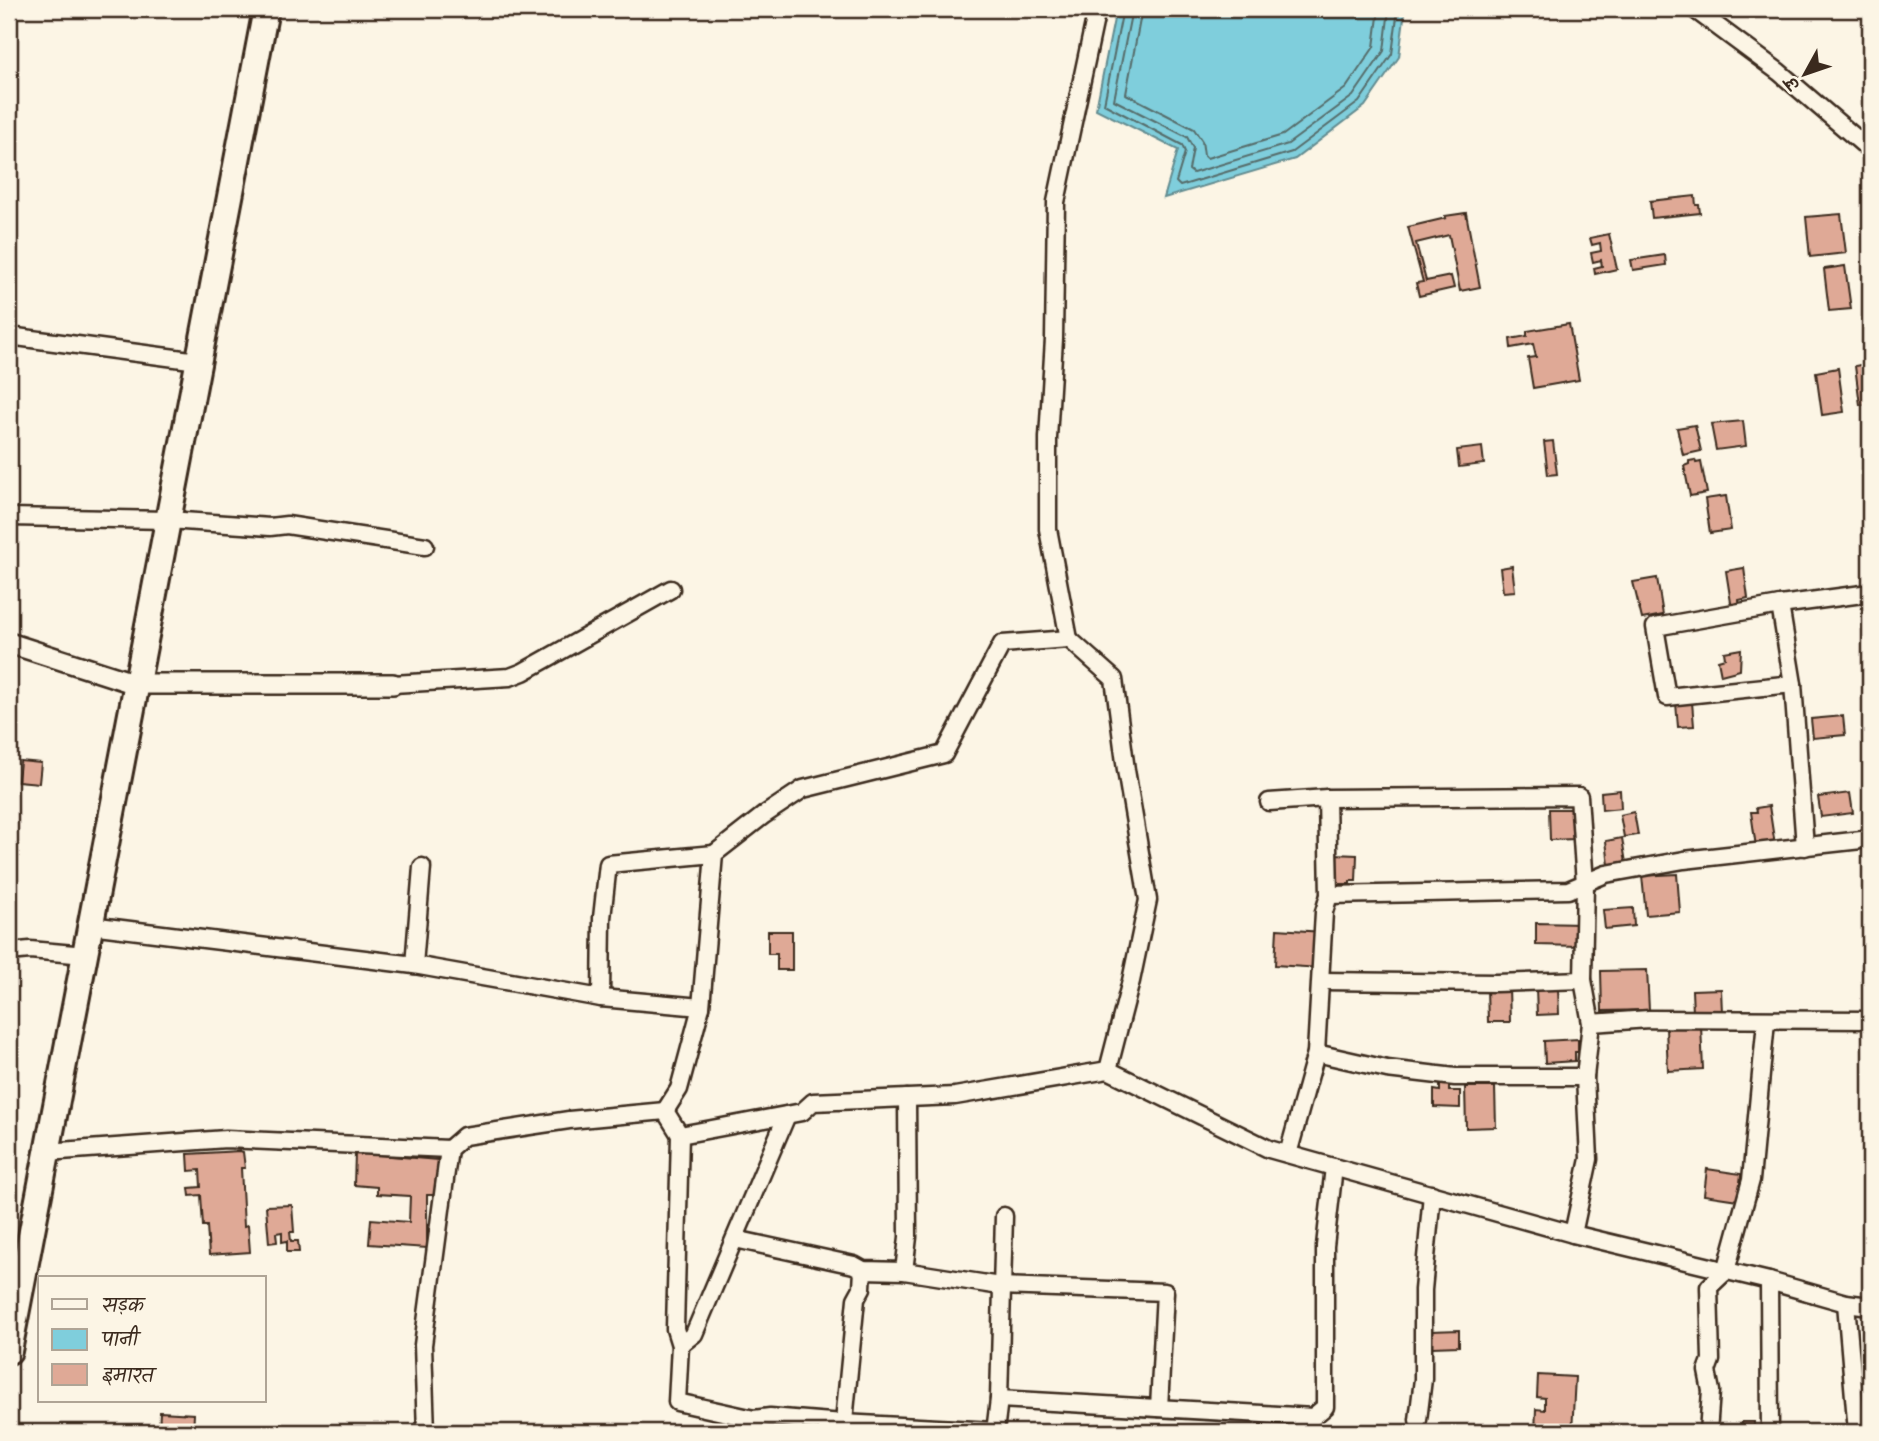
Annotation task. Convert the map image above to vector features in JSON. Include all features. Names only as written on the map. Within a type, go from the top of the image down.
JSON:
[{"type":"main road","points":[[10,1336],[266,9]]},
{"type":"street","points":[[1097,9],[1056,202],[1054,339],[1048,438],[1048,528],[1069,639],[1114,679],[1148,900],[1108,1070]]},
{"type":"street","points":[[1695,9],[1779,72],[1870,150]]},
{"type":"street","points":[[9,335],[198,361]]},
{"type":"street","points":[[9,517],[168,520],[309,527],[425,546]]},
{"type":"street","points":[[9,643],[136,684],[393,684],[510,677],[671,589]]},
{"type":"street","points":[[1793,684],[1667,697],[1655,628],[1780,605],[1870,593]]},
{"type":"street","points":[[1780,605],[1793,684],[1805,847]]},
{"type":"street","points":[[601,998],[602,918],[608,864],[714,854],[803,789],[944,754],[1002,644],[1069,639]]},
{"type":"street","points":[[1269,802],[1579,796],[1585,884],[1583,980],[1591,1023],[1586,1077],[1589,1159],[1573,1234]]},
{"type":"street","points":[[1288,1154],[1316,1053],[1324,912],[1329,895],[1327,799]]},
{"type":"street","points":[[1329,895],[1568,890],[1606,874],[1671,863],[1870,839]]},
{"type":"street","points":[[665,1111],[679,1089],[701,1007],[714,854]]},
{"type":"street","points":[[414,965],[422,866]]},
{"type":"street","points":[[90,925],[414,965],[601,998],[701,1007]]},
{"type":"street","points":[[9,951],[30,950],[85,955]]},
{"type":"street","points":[[1321,981],[1496,983],[1583,980]]},
{"type":"street","points":[[1591,1023],[1649,1019],[1870,1020]]},
{"type":"street","points":[[1708,1432],[1711,1391],[1707,1371],[1710,1360],[1709,1287],[1726,1271],[1751,1180],[1766,1021]]},
{"type":"street","points":[[1316,1053],[1387,1069],[1455,1077],[1586,1077]]},
{"type":"street","points":[[680,1135],[802,1112],[813,1102],[955,1096],[1108,1070],[1269,1149],[1573,1234],[1769,1281],[1846,1303],[1870,1306]]},
{"type":"street","points":[[904,1271],[908,1237],[907,1098]]},
{"type":"street","points":[[665,1111],[680,1135],[675,1329],[680,1345],[677,1402],[754,1419],[770,1416],[843,1428],[995,1432],[999,1399],[1004,1216]]},
{"type":"street","points":[[426,1432],[423,1345],[449,1149],[464,1136],[569,1119],[665,1111]]},
{"type":"street","points":[[680,1345],[694,1334],[787,1115]]},
{"type":"street","points":[[47,1152],[226,1139],[449,1149]]},
{"type":"street","points":[[999,1399],[1313,1417],[1325,1407],[1325,1246],[1334,1167]]},
{"type":"street","points":[[1418,1420],[1423,1379],[1423,1290],[1432,1194]]},
{"type":"street","points":[[735,1239],[854,1265],[863,1270],[904,1271],[1000,1286],[1165,1292],[1159,1408]]},
{"type":"street","points":[[843,1428],[856,1299],[862,1288],[863,1270]]},
{"type":"street","points":[[1769,1281],[1770,1432]]},
{"type":"street","points":[[1846,1303],[1857,1432]]},
{"type":"water","points":[[1116,9],[1405,10],[1399,57],[1365,106],[1295,159],[1164,198],[1178,150],[1096,109]]},
{"type":"building","points":[[1695,196],[1700,213],[1652,218],[1650,201]]},
{"type":"building","points":[[1466,213],[1480,287],[1460,291],[1449,235],[1416,243],[1426,281],[1451,276],[1454,288],[1419,296],[1416,283],[1423,282],[1408,227]]},
{"type":"building","points":[[1841,214],[1846,253],[1810,257],[1806,217]]},
{"type":"building","points":[[1609,234],[1617,269],[1595,274],[1594,268],[1602,266],[1601,260],[1593,262],[1591,253],[1601,251],[1600,243],[1592,245],[1590,238]]},
{"type":"building","points":[[1665,255],[1666,265],[1633,270],[1631,260]]},
{"type":"building","points":[[1845,266],[1851,309],[1829,311],[1824,269]]},
{"type":"building","points":[[1569,324],[1579,380],[1533,388],[1528,358],[1536,357],[1533,344],[1511,348],[1510,339],[1527,336],[1527,331]]},
{"type":"building","points":[[1870,363],[1870,404],[1860,405],[1855,366]]},
{"type":"building","points":[[1838,368],[1844,412],[1822,415],[1816,372]]},
{"type":"building","points":[[1743,421],[1746,446],[1716,450],[1711,424]]},
{"type":"building","points":[[1695,425],[1701,451],[1683,455],[1677,428]]},
{"type":"building","points":[[1553,441],[1557,474],[1548,475],[1544,442]]},
{"type":"building","points":[[1482,447],[1484,464],[1459,467],[1457,450]]},
{"type":"building","points":[[1695,460],[1696,463],[1701,462],[1707,493],[1690,496],[1684,466]]},
{"type":"building","points":[[1726,496],[1731,530],[1710,533],[1705,499]]},
{"type":"building","points":[[1512,566],[1515,591],[1503,592],[1500,568]]},
{"type":"building","points":[[1744,568],[1748,598],[1739,600],[1740,608],[1732,609],[1726,571]]},
{"type":"building","points":[[1657,578],[1663,615],[1642,619],[1633,582]]},
{"type":"building","points":[[1741,649],[1740,670],[1721,675],[1718,660],[1725,658],[1724,652]]},
{"type":"building","points":[[1692,702],[1694,726],[1678,727],[1676,703]]},
{"type":"building","points":[[1843,716],[1845,735],[1813,738],[1811,719]]},
{"type":"building","points":[[20,761],[41,763],[39,783],[18,781]]},
{"type":"building","points":[[1620,790],[1621,808],[1602,810],[1601,792]]},
{"type":"building","points":[[1850,793],[1853,813],[1821,817],[1818,797]]},
{"type":"building","points":[[1769,806],[1775,845],[1756,847],[1751,812],[1757,812],[1756,808]]},
{"type":"building","points":[[1549,809],[1574,809],[1575,839],[1550,840]]},
{"type":"building","points":[[1634,812],[1638,835],[1624,837],[1620,815]]},
{"type":"building","points":[[1622,838],[1626,863],[1609,865],[1606,841]]},
{"type":"building","points":[[1334,854],[1357,855],[1356,881],[1337,884]]},
{"type":"building","points":[[1677,874],[1680,912],[1646,915],[1642,876]]},
{"type":"building","points":[[1633,908],[1634,926],[1605,929],[1603,910]]},
{"type":"building","points":[[1536,923],[1581,924],[1580,946],[1536,945]]},
{"type":"building","points":[[1277,929],[1323,932],[1320,968],[1275,965]]},
{"type":"building","points":[[768,931],[792,931],[792,970],[777,970],[777,954],[768,954]]},
{"type":"building","points":[[1647,970],[1649,1010],[1602,1011],[1601,971]]},
{"type":"building","points":[[1509,987],[1510,1022],[1488,1022],[1487,988]]},
{"type":"building","points":[[1558,987],[1559,1014],[1537,1015],[1536,988]]},
{"type":"building","points":[[1721,989],[1722,1012],[1693,1013],[1692,990]]},
{"type":"building","points":[[1701,1026],[1703,1069],[1668,1071],[1666,1028]]},
{"type":"building","points":[[1578,1039],[1575,1061],[1545,1063],[1544,1041]]},
{"type":"building","points":[[1440,1084],[1449,1085],[1449,1091],[1460,1091],[1460,1108],[1434,1107],[1434,1090],[1440,1091]]},
{"type":"building","points":[[1465,1087],[1495,1087],[1496,1127],[1466,1128]]},
{"type":"building","points":[[243,1152],[245,1168],[241,1168],[244,1226],[248,1225],[250,1252],[209,1255],[207,1226],[203,1226],[201,1195],[190,1196],[189,1188],[201,1187],[200,1170],[189,1171],[188,1154]]},
{"type":"building","points":[[355,1153],[438,1160],[436,1195],[427,1195],[427,1248],[369,1244],[371,1219],[409,1222],[410,1196],[377,1194],[377,1187],[354,1185]]},
{"type":"building","points":[[1707,1169],[1741,1174],[1738,1200],[1704,1195]]},
{"type":"building","points":[[292,1205],[294,1232],[290,1232],[291,1241],[298,1241],[299,1252],[287,1252],[287,1241],[282,1242],[282,1232],[276,1233],[277,1242],[269,1243],[266,1206]]},
{"type":"building","points":[[1459,1330],[1459,1346],[1432,1347],[1431,1331]]},
{"type":"building","points":[[1538,1375],[1575,1377],[1572,1432],[1535,1432],[1536,1409],[1545,1410],[1545,1398],[1537,1397]]},
{"type":"building","points":[[160,1412],[194,1414],[193,1432],[159,1432]]},
{"type":"building","points":[[1742,1422],[1754,1422],[1754,1429],[1768,1429],[1768,1432],[1738,1432],[1738,1429],[1742,1430]]}]
